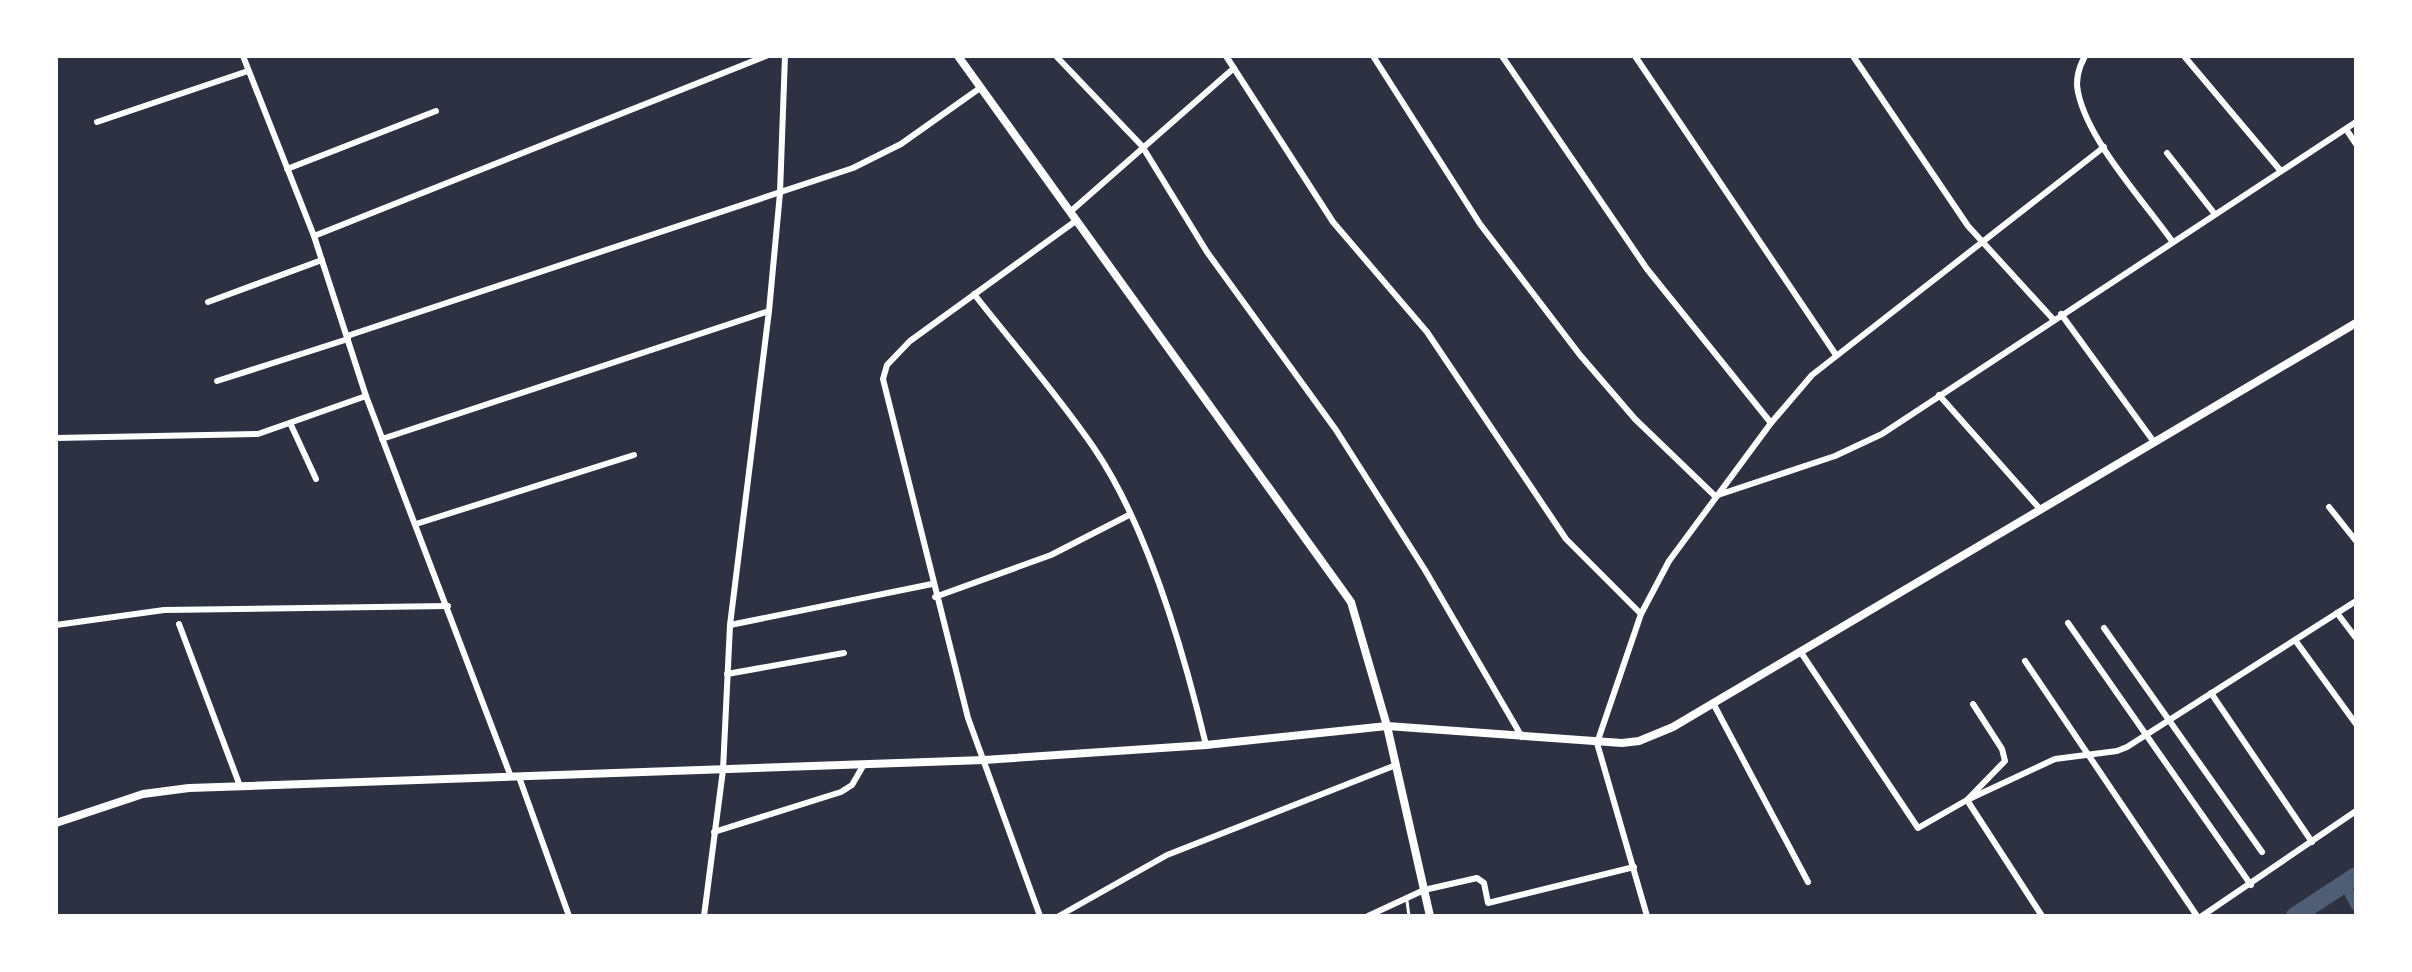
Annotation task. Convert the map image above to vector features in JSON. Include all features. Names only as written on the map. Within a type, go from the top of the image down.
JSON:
[{"type":"main road","points":[[958,56],[1347,595],[1357,618],[1387,726],[1430,916]]},
{"type":"main road","points":[[56,823],[143,794],[240,786],[984,760],[1206,745],[1387,726],[1597,743],[1639,741],[1656,735],[1713,703],[2356,323]]},
{"type":"street","points":[[243,56],[314,236],[382,439],[569,916]]},
{"type":"street","points":[[314,236],[766,56]]},
{"type":"street","points":[[704,916],[723,770],[730,625],[769,311],[780,193],[785,56]]},
{"type":"street","points":[[1056,56],[1142,146],[1207,252],[1367,477],[1522,737]]},
{"type":"street","points":[[1226,56],[1333,222],[1427,332],[1566,539],[1641,614]]},
{"type":"street","points":[[1373,56],[1480,224],[1580,355],[1635,419],[1715,496]]},
{"type":"street","points":[[1502,56],[1647,269],[1771,423]]},
{"type":"street","points":[[1635,56],[1836,355]]},
{"type":"street","points":[[1853,56],[1980,242],[2053,319]]},
{"type":"street","points":[[2085,56],[2078,72],[2077,90],[2089,122],[2172,241]]},
{"type":"street","points":[[2184,56],[2280,170]]},
{"type":"street","points":[[1070,212],[1234,68]]},
{"type":"street","points":[[97,122],[248,71]]},
{"type":"street","points":[[217,381],[875,159],[980,88]]},
{"type":"street","points":[[287,169],[436,111]]},
{"type":"street","points":[[1715,496],[1868,443],[2356,122]]},
{"type":"street","points":[[2346,129],[2356,144]]},
{"type":"street","points":[[1647,916],[1597,743],[1641,614],[1669,561],[1796,390],[1836,355],[1912,301],[1980,242],[2104,147]]},
{"type":"street","points":[[2167,153],[2214,213]]},
{"type":"street","points":[[1040,916],[968,718],[935,597],[883,379],[887,365],[910,341],[1077,220]]},
{"type":"street","points":[[208,302],[322,260]]},
{"type":"street","points":[[974,294],[1094,448],[1129,515],[1181,647],[1206,745]]},
{"type":"street","points":[[382,439],[769,311]]},
{"type":"street","points":[[2061,314],[2154,442]]},
{"type":"street","points":[[1939,395],[2040,509]]},
{"type":"street","points":[[56,438],[258,434],[291,425],[366,396]]},
{"type":"street","points":[[291,425],[316,479]]},
{"type":"street","points":[[416,524],[634,455]]},
{"type":"street","points":[[2329,507],[2356,541]]},
{"type":"street","points":[[935,597],[1051,555],[1129,515]]},
{"type":"street","points":[[730,625],[932,584]]},
{"type":"street","points":[[1800,651],[1916,827],[1921,828],[1967,800],[2055,759],[2117,751],[2356,601]]},
{"type":"street","points":[[56,625],[164,610],[448,606]]},
{"type":"street","points":[[2337,613],[2356,638]]},
{"type":"street","points":[[2068,623],[2148,733],[2251,885]]},
{"type":"street","points":[[179,624],[240,786]]},
{"type":"street","points":[[2104,628],[2262,852]]},
{"type":"street","points":[[2295,640],[2356,724]]},
{"type":"street","points":[[727,674],[844,653]]},
{"type":"street","points":[[2025,661],[2200,916],[2251,885],[2356,811]]},
{"type":"street","points":[[2211,693],[2312,842]]},
{"type":"street","points":[[1713,703],[1808,882]]},
{"type":"street","points":[[1967,800],[2005,761],[2002,749],[1973,704]]},
{"type":"street","points":[[1059,916],[1167,855],[1396,765]]},
{"type":"street","points":[[714,832],[841,792],[852,785],[863,766]]},
{"type":"street","points":[[1967,800],[2042,916]]},
{"type":"street","points":[[1368,916],[1424,890],[1480,878],[1488,903],[1634,867]]},
{"type":"lane","points":[[1407,897],[1409,916]]},
{"type":"waterway","points":[[2295,916],[2356,876]]},
{"type":"waterway","points":[[2344,883],[2356,906]]}]
